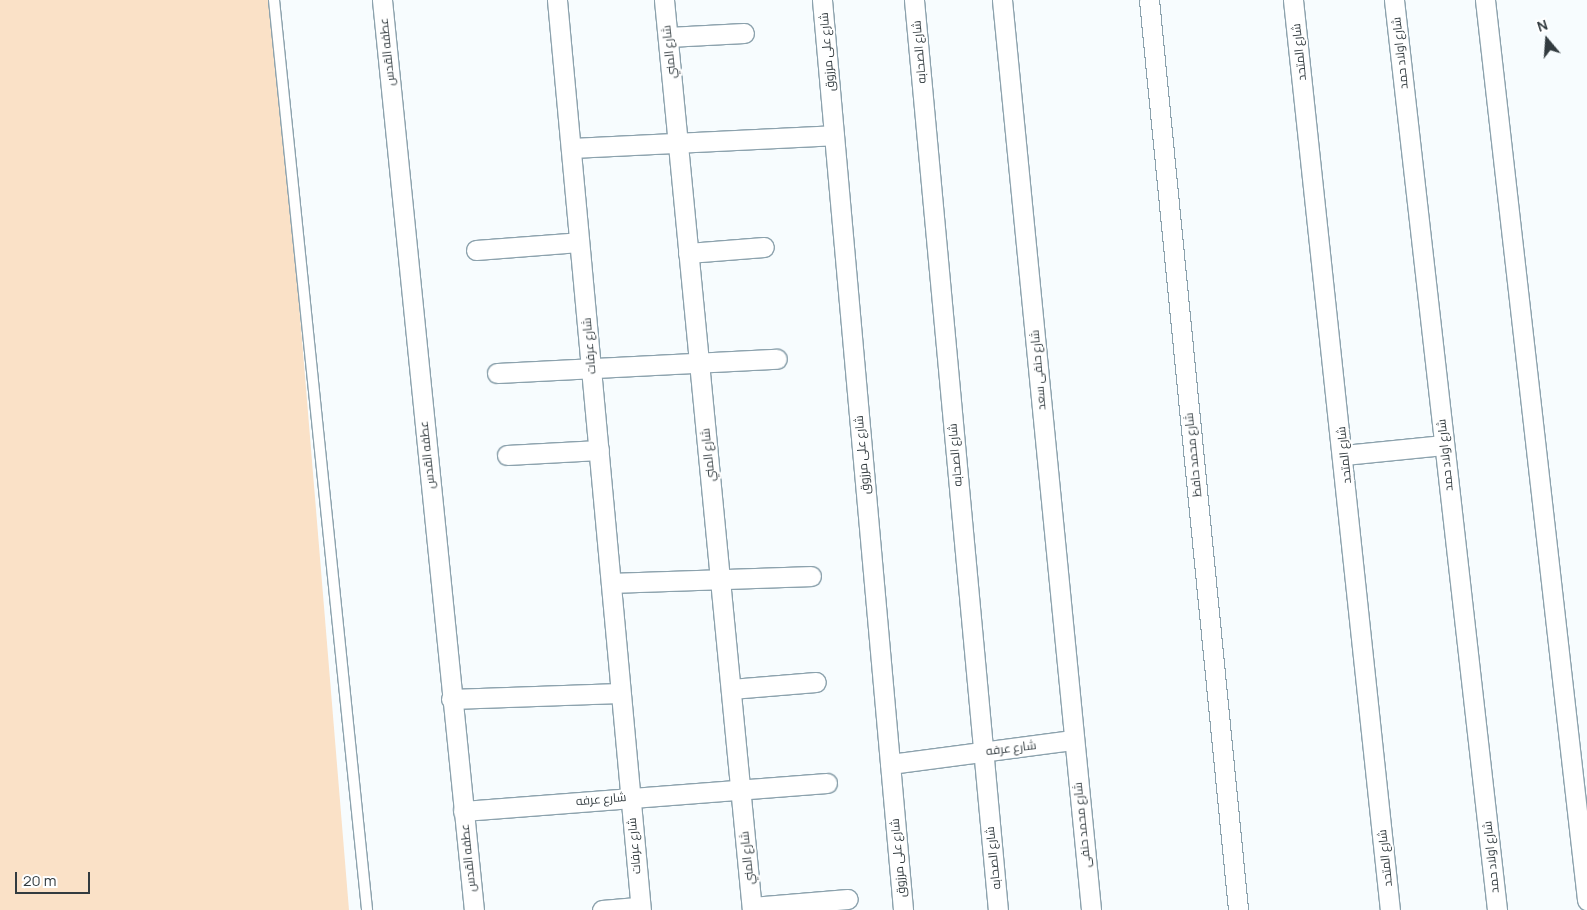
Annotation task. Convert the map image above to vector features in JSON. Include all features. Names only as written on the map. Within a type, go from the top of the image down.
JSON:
[{"type":"street","name":"عطفه القدس","points":[[382,0],[451,699],[474,910]]},
{"type":"street","name":"شارع عرفات","points":[[557,0],[612,582],[620,693],[640,908]]},
{"type":"street","name":"شارع المني","points":[[664,0],[752,909]]},
{"type":"street","name":"شارع على مرزوق","points":[[822,0],[903,910]]},
{"type":"street","name":"شارع الصحابه","points":[[914,0],[998,910]]},
{"type":"street","name":"شارع حنفى سعد","points":[[1002,0],[1073,740]]},
{"type":"street","name":"شارع محمد حافظ","points":[[1149,0],[1238,910]]},
{"type":"street","name":"شارع المتحد","points":[[1293,0],[1344,455],[1390,910]]},
{"type":"street","name":"شارع اولاد حمد","points":[[1394,0],[1497,910]]},
{"type":"street","points":[[1484,0],[1587,900]]},
{"type":"street","points":[[668,37],[744,33]]},
{"type":"street","points":[[571,148],[834,135]]},
{"type":"street","points":[[476,250],[580,242]]},
{"type":"street","points":[[688,253],[764,248]]},
{"type":"street","points":[[497,373],[776,358]]},
{"type":"street","points":[[1344,455],[1444,445]]},
{"type":"street","points":[[507,455],[599,450]]},
{"type":"street","points":[[612,582],[811,576]]},
{"type":"street","points":[[731,689],[816,682]]},
{"type":"street","points":[[451,699],[620,693]]},
{"type":"street","name":"شارع عرفه","points":[[890,764],[1073,740]]},
{"type":"street","name":"شارع محمد حنفى","points":[[1073,740],[1091,910]]},
{"type":"street","name":"شارع عرفه","points":[[463,811],[740,788],[828,784]]},
{"type":"street","points":[[752,909],[848,899]]},
{"type":"street","points":[[602,910],[640,908]]},
{"type":"lane","points":[[274,0],[367,910]]},
{"type":"shaded area","points":[[0,0],[274,0],[349,910],[0,910]]}]
